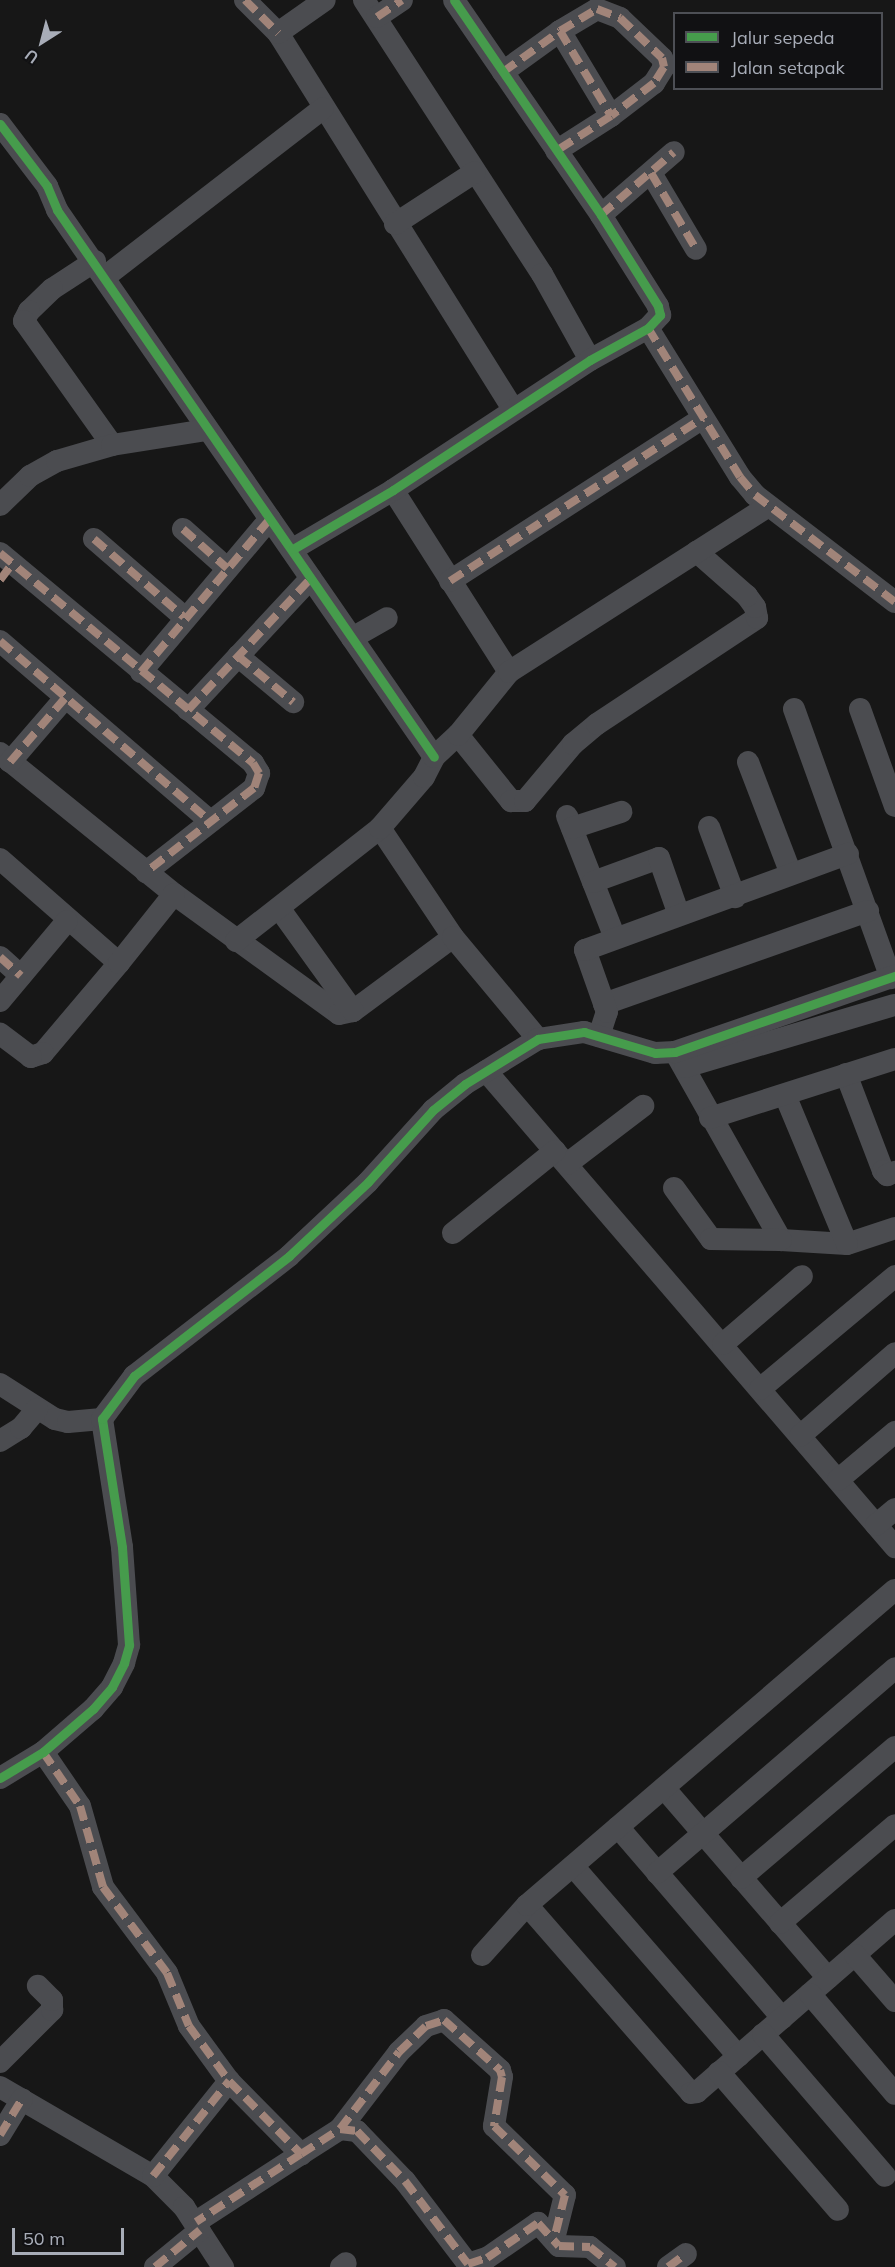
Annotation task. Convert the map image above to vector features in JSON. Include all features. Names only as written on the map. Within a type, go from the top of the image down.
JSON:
[{"type":"street","points":[[245,0],[278,33],[395,224],[513,409]]},
{"type":"street","points":[[278,33],[326,0]]},
{"type":"street","points":[[402,0],[371,9],[542,274],[590,360]]},
{"type":"street","points":[[293,549],[393,490],[513,409],[590,360],[648,328],[658,319],[658,306],[601,215],[503,72],[460,2]]},
{"type":"street","points":[[503,72],[588,12],[605,11],[628,25],[663,57],[664,67],[654,83],[611,116],[556,151]]},
{"type":"street","points":[[560,31],[611,116]]},
{"type":"street","points":[[112,445],[24,321],[35,304],[52,289],[100,269],[323,108]]},
{"type":"street","points":[[0,124],[47,186],[57,210],[100,269],[207,430],[293,549],[434,757]]},
{"type":"street","points":[[0,150],[35,193],[57,210]]},
{"type":"street","points":[[601,215],[674,152]]},
{"type":"street","points":[[395,224],[475,172]]},
{"type":"street","points":[[651,173],[696,249]]},
{"type":"street","points":[[648,328],[740,477],[766,507],[895,602]]},
{"type":"street","points":[[450,581],[703,418]]},
{"type":"street","points":[[4,493],[57,461],[112,445],[207,430]]},
{"type":"street","points":[[393,490],[509,672]]},
{"type":"street","points":[[236,940],[380,828],[424,777],[434,757],[458,735],[509,672],[605,607],[697,552],[766,507]]},
{"type":"street","points":[[141,672],[184,617],[270,519]]},
{"type":"street","points":[[183,530],[227,568]]},
{"type":"street","points":[[94,538],[184,617]]},
{"type":"street","points":[[458,735],[512,801],[525,801],[573,744],[597,724],[757,618],[755,607],[747,596],[697,552]]},
{"type":"street","points":[[4,566],[188,710],[253,763],[259,773],[254,788],[209,820],[146,872]]},
{"type":"street","points":[[188,710],[311,578]]},
{"type":"street","points":[[352,638],[387,618]]},
{"type":"street","points":[[0,641],[209,820]]},
{"type":"street","points":[[238,656],[293,702]]},
{"type":"street","points":[[65,698],[5,758],[174,894],[332,1010],[339,1014],[353,1011],[453,937]]},
{"type":"street","points":[[860,709],[895,806]]},
{"type":"street","points":[[680,1060],[858,986],[893,977],[794,710]]},
{"type":"street","points":[[748,762],[791,874]]},
{"type":"street","points":[[615,938],[570,822],[621,812]]},
{"type":"street","points":[[709,827],[735,897]]},
{"type":"street","points":[[380,828],[453,937],[538,1039]]},
{"type":"street","points":[[599,1036],[607,1012],[585,950],[848,854]]},
{"type":"street","points":[[593,882],[658,858],[679,915]]},
{"type":"street","points":[[0,859],[67,921],[119,963]]},
{"type":"street","points":[[0,1034],[31,1057],[43,1053],[174,894]]},
{"type":"street","points":[[279,908],[353,1011]]},
{"type":"street","points":[[604,1004],[868,911]]},
{"type":"street","points":[[0,1001],[67,921]]},
{"type":"street","points":[[0,957],[21,976]]},
{"type":"street","points":[[0,1778],[43,1752],[93,1709],[112,1687],[129,1645],[122,1547],[102,1419],[134,1376],[289,1256],[368,1182],[433,1110],[486,1071],[538,1039],[572,1032],[599,1036],[680,1060],[894,1005]]},
{"type":"street","points":[[710,1119],[895,1059]]},
{"type":"street","points":[[680,1060],[710,1119],[781,1240]]},
{"type":"street","points":[[486,1071],[723,1344],[895,1547]]},
{"type":"street","points":[[846,1074],[883,1171],[887,1175],[895,1172]]},
{"type":"street","points":[[785,1095],[847,1244]]},
{"type":"street","points":[[453,1233],[561,1157],[643,1106]]},
{"type":"street","points":[[674,1188],[711,1239],[847,1244],[895,1228]]},
{"type":"street","points":[[760,1389],[895,1275]]},
{"type":"street","points":[[723,1344],[802,1276]]},
{"type":"street","points":[[800,1436],[895,1353]]},
{"type":"street","points":[[0,1383],[37,1409],[68,1422],[102,1419]]},
{"type":"street","points":[[0,1441],[21,1428],[37,1409]]},
{"type":"street","points":[[838,1480],[895,1432]]},
{"type":"street","points":[[876,1525],[895,1509]]},
{"type":"street","points":[[482,1954],[527,1905],[895,1590]]},
{"type":"street","points":[[657,1873],[895,1668]]},
{"type":"street","points":[[741,1878],[895,1747]]},
{"type":"street","points":[[43,1752],[81,1806],[103,1887],[167,1973],[189,2026],[230,2081],[301,2154]]},
{"type":"street","points":[[663,1788],[828,1978]]},
{"type":"street","points":[[780,1923],[895,1825]]},
{"type":"street","points":[[618,1827],[782,2018]]},
{"type":"street","points":[[573,1866],[738,2056]]},
{"type":"street","points":[[527,1905],[688,2091],[697,2092],[895,1920]]},
{"type":"street","points":[[855,1955],[895,2001]]},
{"type":"street","points":[[0,2062],[52,2010],[52,2000],[38,1986]]},
{"type":"street","points":[[810,1994],[895,2094]]},
{"type":"street","points":[[155,2267],[198,2226],[340,2129],[399,2052],[426,2026],[444,2020],[500,2070],[502,2077],[494,2126],[565,2195],[554,2239]]},
{"type":"street","points":[[764,2034],[885,2176]]},
{"type":"street","points":[[719,2072],[838,2210]]},
{"type":"street","points":[[153,2176],[230,2081]]},
{"type":"street","points":[[0,2087],[153,2176],[198,2226],[223,2267]]},
{"type":"street","points":[[0,2135],[22,2099]]},
{"type":"street","points":[[340,2129],[357,2131],[372,2145],[468,2264],[498,2251],[534,2224],[542,2225],[565,2248],[590,2247],[615,2267]]},
{"type":"marked path","points":[[245,0],[278,33]]},
{"type":"marked path","points":[[377,17],[402,0]]},
{"type":"marked path","points":[[503,72],[560,31],[597,9],[620,18],[662,58],[664,67],[654,83],[611,116],[556,151]]},
{"type":"marked path","points":[[560,31],[611,116]]},
{"type":"marked path","points":[[601,215],[674,152]]},
{"type":"marked path","points":[[651,173],[696,249]]},
{"type":"marked path","points":[[648,328],[740,477],[755,495],[895,602]]},
{"type":"marked path","points":[[450,581],[703,418]]},
{"type":"marked path","points":[[141,672],[270,519]]},
{"type":"marked path","points":[[183,529],[227,568]]},
{"type":"marked path","points":[[94,539],[184,617]]},
{"type":"marked path","points":[[0,553],[253,763],[259,773],[254,788],[146,872]]},
{"type":"marked path","points":[[0,580],[12,564]]},
{"type":"marked path","points":[[188,710],[311,578]]},
{"type":"marked path","points":[[0,641],[209,820]]},
{"type":"marked path","points":[[238,656],[293,702]]},
{"type":"marked path","points":[[10,762],[65,698]]},
{"type":"marked path","points":[[0,957],[21,976]]},
{"type":"marked path","points":[[43,1752],[80,1806],[103,1887],[167,1973],[189,2026],[229,2081],[301,2154],[196,2222]]},
{"type":"marked path","points":[[340,2129],[399,2052],[426,2026],[444,2020],[500,2070],[502,2077],[494,2126],[565,2195],[554,2239]]},
{"type":"marked path","points":[[153,2176],[229,2081]]},
{"type":"marked path","points":[[0,2135],[22,2099]]},
{"type":"marked path","points":[[301,2154],[340,2129],[357,2131],[405,2181],[468,2264],[487,2258],[538,2223],[559,2246],[590,2247],[615,2267]]},
{"type":"marked path","points":[[155,2267],[200,2230]]},
{"type":"marked path","points":[[668,2267],[686,2254]]},
{"type":"cycle path","points":[[293,549],[393,490],[590,360],[648,328],[660,315],[658,306],[601,215],[454,0]]},
{"type":"cycle path","points":[[0,124],[47,186],[57,210],[434,757]]},
{"type":"cycle path","points":[[0,1778],[43,1752],[93,1709],[112,1687],[124,1663],[129,1645],[122,1547],[102,1419],[134,1376],[289,1256],[368,1182],[433,1110],[465,1084],[538,1039],[584,1032],[655,1053],[675,1052],[895,976]]}]
